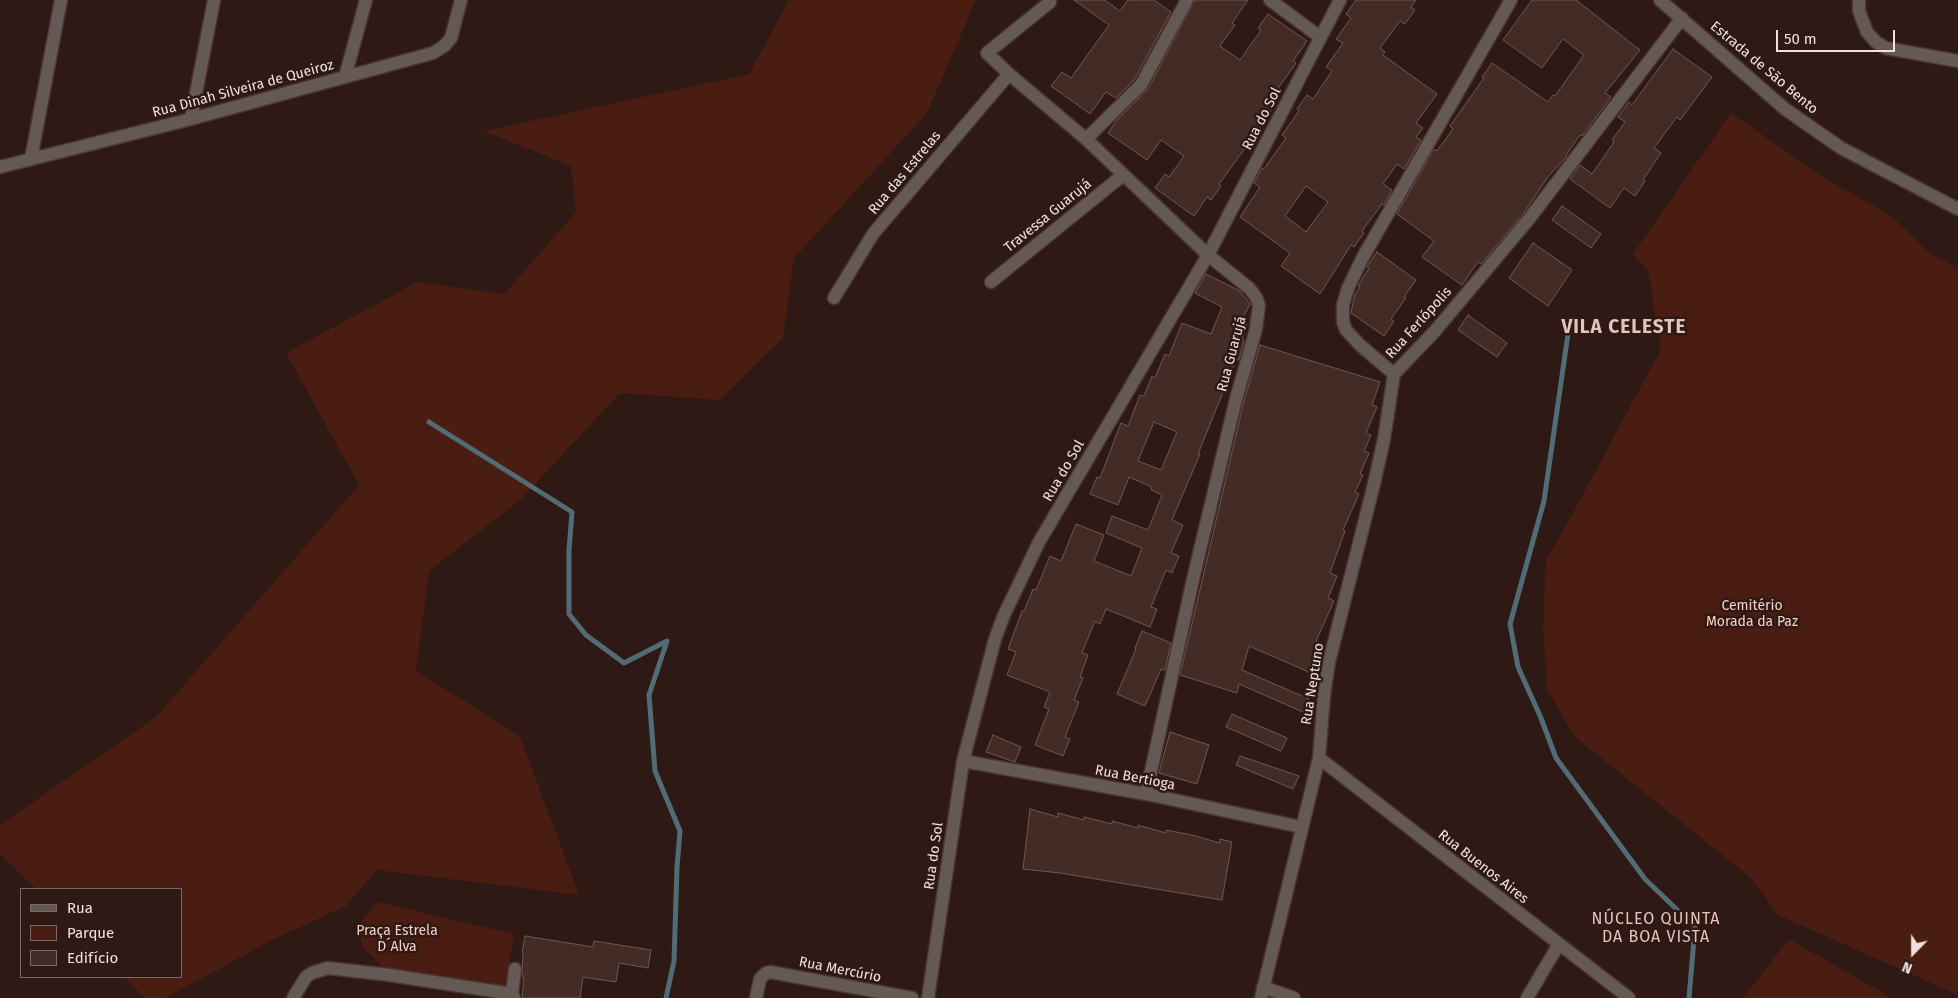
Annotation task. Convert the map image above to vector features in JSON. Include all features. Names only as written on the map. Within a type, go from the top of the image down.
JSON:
[{"type":"street","points":[[31,159],[60,0]]},
{"type":"street","points":[[191,119],[214,0]]},
{"type":"street","points":[[345,77],[366,0]]},
{"type":"street","name":"Rua Dinah Silveira de Queiroz","points":[[0,167],[191,119],[433,54],[451,38],[461,0]]},
{"type":"street","points":[[1086,139],[1141,85],[1187,0]]},
{"type":"street","points":[[1270,0],[1320,37]]},
{"type":"street","name":"Rua do Sol","points":[[928,998],[963,761],[995,639],[1004,615],[1039,542],[1208,255],[1340,0]]},
{"type":"street","name":"Rua Ferlópolis","points":[[1511,0],[1363,257],[1348,288],[1343,305],[1343,322],[1346,330],[1360,345],[1394,374],[1434,331],[1529,219],[1682,18]]},
{"type":"street","name":"Estrada de São Bento","points":[[1660,0],[1785,109],[1841,148],[1958,209]]},
{"type":"street","points":[[1859,0],[1859,11],[1867,32],[1876,42],[1886,48],[1958,61]]},
{"type":"street","name":"Rua Guarujá","points":[[1050,2],[987,53],[1086,139],[1208,255],[1249,288],[1258,300],[1256,329],[1236,399],[1196,566],[1146,794]]},
{"type":"street","name":"Rua das Estrelas","points":[[834,298],[873,234],[1009,74]]},
{"type":"street","name":"Travessa Guarujá","points":[[991,282],[1123,175]]},
{"type":"street","name":"Rua Neptuno","points":[[1262,993],[1319,758],[1329,662],[1374,484],[1384,439],[1394,374]]},
{"type":"street","name":"Rua Buenos Aires","points":[[1319,758],[1629,998]]},
{"type":"street","name":"Rua Bertioga","points":[[963,761],[1146,794],[1302,827]]},
{"type":"street","points":[[1527,998],[1558,944]]},
{"type":"street","points":[[293,998],[306,977],[317,970],[328,968],[389,974],[513,996],[515,969]]},
{"type":"street","name":"Rua Mercúrio","points":[[756,998],[758,983],[762,976],[770,972],[912,998]]},
{"type":"street","points":[[1262,993],[1294,998]]},
{"type":"green space","points":[[789,0],[976,0],[927,113],[794,258],[783,338],[719,400],[620,393],[519,501],[429,571],[416,671],[520,736],[579,895],[377,870],[346,906],[272,940],[166,998],[145,998],[125,978],[182,978],[182,888],[35,888],[0,854],[0,825],[156,717],[359,485],[286,353],[417,282],[504,294],[576,212],[571,166],[484,131],[749,74]]},
{"type":"green space","name":"Cemitério Morada da Paz","points":[[1731,113],[1826,179],[1890,215],[1931,254],[1958,268],[1958,995],[1778,915],[1751,878],[1574,736],[1547,689],[1543,628],[1546,560],[1661,349],[1648,271],[1633,254]]},
{"type":"green space","name":"Praça Estrela D´Alva","points":[[378,902],[514,934],[506,987],[383,968],[362,946],[360,935],[362,920]]},
{"type":"green space","points":[[1789,939],[1892,998],[1743,998]]},
{"type":"building","points":[[1074,0],[1105,0],[1120,11],[1128,0],[1154,0],[1171,12],[1134,80],[1116,98],[1106,92],[1090,114],[1051,86],[1062,72],[1071,78],[1109,25]]},
{"type":"building","points":[[1195,0],[1248,0],[1232,23],[1235,25],[1220,46],[1240,60],[1261,30],[1258,28],[1268,14],[1307,41],[1293,61],[1296,63],[1269,101],[1275,105],[1219,184],[1221,186],[1211,200],[1207,197],[1194,216],[1155,188],[1165,174],[1169,177],[1184,156],[1161,140],[1147,160],[1108,133],[1117,120],[1148,89]]},
{"type":"building","points":[[1356,0],[1416,0],[1411,7],[1415,10],[1405,24],[1400,21],[1380,48],[1385,52],[1383,55],[1437,94],[1416,123],[1423,128],[1416,137],[1421,140],[1404,169],[1397,164],[1383,184],[1392,190],[1384,205],[1382,204],[1362,231],[1364,233],[1354,247],[1351,245],[1320,294],[1281,266],[1290,253],[1240,217],[1260,187],[1254,183],[1262,168],[1264,169],[1286,138],[1282,135],[1299,111],[1297,109],[1307,95],[1313,99],[1332,71],[1326,67],[1343,43],[1336,39],[1351,18],[1346,14]],"holes":[[[1306,186],[1328,202],[1306,232],[1285,216]]]},
{"type":"building","points":[[1532,0],[1576,0],[1640,50],[1605,93],[1611,97],[1582,136],[1580,135],[1567,156],[1548,177],[1523,214],[1481,264],[1478,262],[1462,285],[1422,257],[1434,241],[1397,214],[1434,149],[1437,151],[1453,129],[1450,126],[1484,78],[1482,77],[1492,63],[1548,102],[1553,95],[1555,96],[1584,55],[1563,39],[1542,68],[1503,40]]},
{"type":"building","points":[[1673,49],[1712,77],[1680,120],[1677,117],[1654,148],[1661,153],[1635,196],[1624,188],[1610,208],[1570,179],[1580,165],[1592,174],[1625,122],[1618,117],[1629,102],[1632,105]]},
{"type":"building","points":[[1562,206],[1601,234],[1591,248],[1552,220]]},
{"type":"building","points":[[1533,243],[1572,270],[1548,306],[1509,278]]},
{"type":"building","points":[[1377,252],[1416,280],[1391,319],[1394,321],[1384,336],[1351,313],[1355,294],[1360,287],[1358,286],[1369,268],[1367,267],[1368,265]]},
{"type":"building","points":[[1206,274],[1240,291],[1250,304],[1241,322],[1247,325],[1242,339],[1244,340],[1239,360],[1236,360],[1172,520],[1183,525],[1171,553],[1179,556],[1172,573],[1166,570],[1151,607],[1157,609],[1150,627],[1106,609],[1100,624],[1095,621],[1082,653],[1088,655],[1080,677],[1083,678],[1074,700],[1079,702],[1065,737],[1070,739],[1063,756],[1035,745],[1049,709],[1044,707],[1050,692],[1007,675],[1016,652],[1008,649],[1022,611],[1024,611],[1033,589],[1036,590],[1050,556],[1061,561],[1076,524],[1104,535],[1094,561],[1131,576],[1142,548],[1106,533],[1112,516],[1148,530],[1162,495],[1151,490],[1152,487],[1129,477],[1118,505],[1090,494],[1097,477],[1100,478],[1121,423],[1128,426],[1140,395],[1144,396],[1152,376],[1155,378],[1165,354],[1169,356],[1182,323],[1211,334],[1222,307],[1195,293]],"holes":[[[1154,422],[1177,432],[1161,470],[1138,461]]]},
{"type":"building","points":[[1468,315],[1507,343],[1497,357],[1458,330]]},
{"type":"building","points":[[1260,345],[1380,382],[1372,405],[1377,407],[1366,433],[1371,435],[1364,451],[1369,453],[1360,474],[1363,475],[1355,492],[1359,494],[1343,530],[1345,531],[1330,573],[1337,576],[1328,598],[1334,601],[1316,641],[1319,642],[1312,658],[1321,662],[1318,676],[1249,646],[1242,670],[1309,699],[1303,712],[1239,684],[1237,693],[1180,675],[1244,401]]},
{"type":"building","points":[[1142,631],[1171,643],[1165,670],[1161,669],[1145,706],[1117,694]]},
{"type":"building","points":[[1232,714],[1287,738],[1281,751],[1226,727]]},
{"type":"building","points":[[1170,732],[1209,745],[1197,784],[1159,773]]},
{"type":"building","points":[[993,735],[1021,747],[1015,762],[986,752]]},
{"type":"building","points":[[1240,756],[1299,776],[1293,789],[1236,765]]},
{"type":"building","points":[[1030,809],[1058,817],[1058,813],[1084,820],[1084,817],[1112,824],[1112,821],[1138,828],[1138,825],[1166,833],[1166,830],[1220,843],[1220,839],[1232,842],[1222,900],[1060,873],[1023,869]]},
{"type":"building","points":[[525,936],[593,947],[594,941],[651,950],[648,968],[619,963],[616,982],[583,977],[580,998],[522,998],[524,977],[522,976],[522,953]]},
{"type":"waterway","points":[[1569,327],[1544,501],[1510,624],[1518,667],[1541,718],[1556,758],[1645,879],[1695,927],[1689,998]]},
{"type":"waterway","points":[[429,422],[572,512],[569,550],[569,614],[586,635],[624,663],[667,641],[649,695],[655,771],[680,831],[674,961],[666,998]]},
{"type":"district","name":"VILA CELESTE","points":[[1624,328]]},
{"type":"district","name":"NÚCLEO QUINTA DA BOA VISTA","points":[[1656,929]]}]
